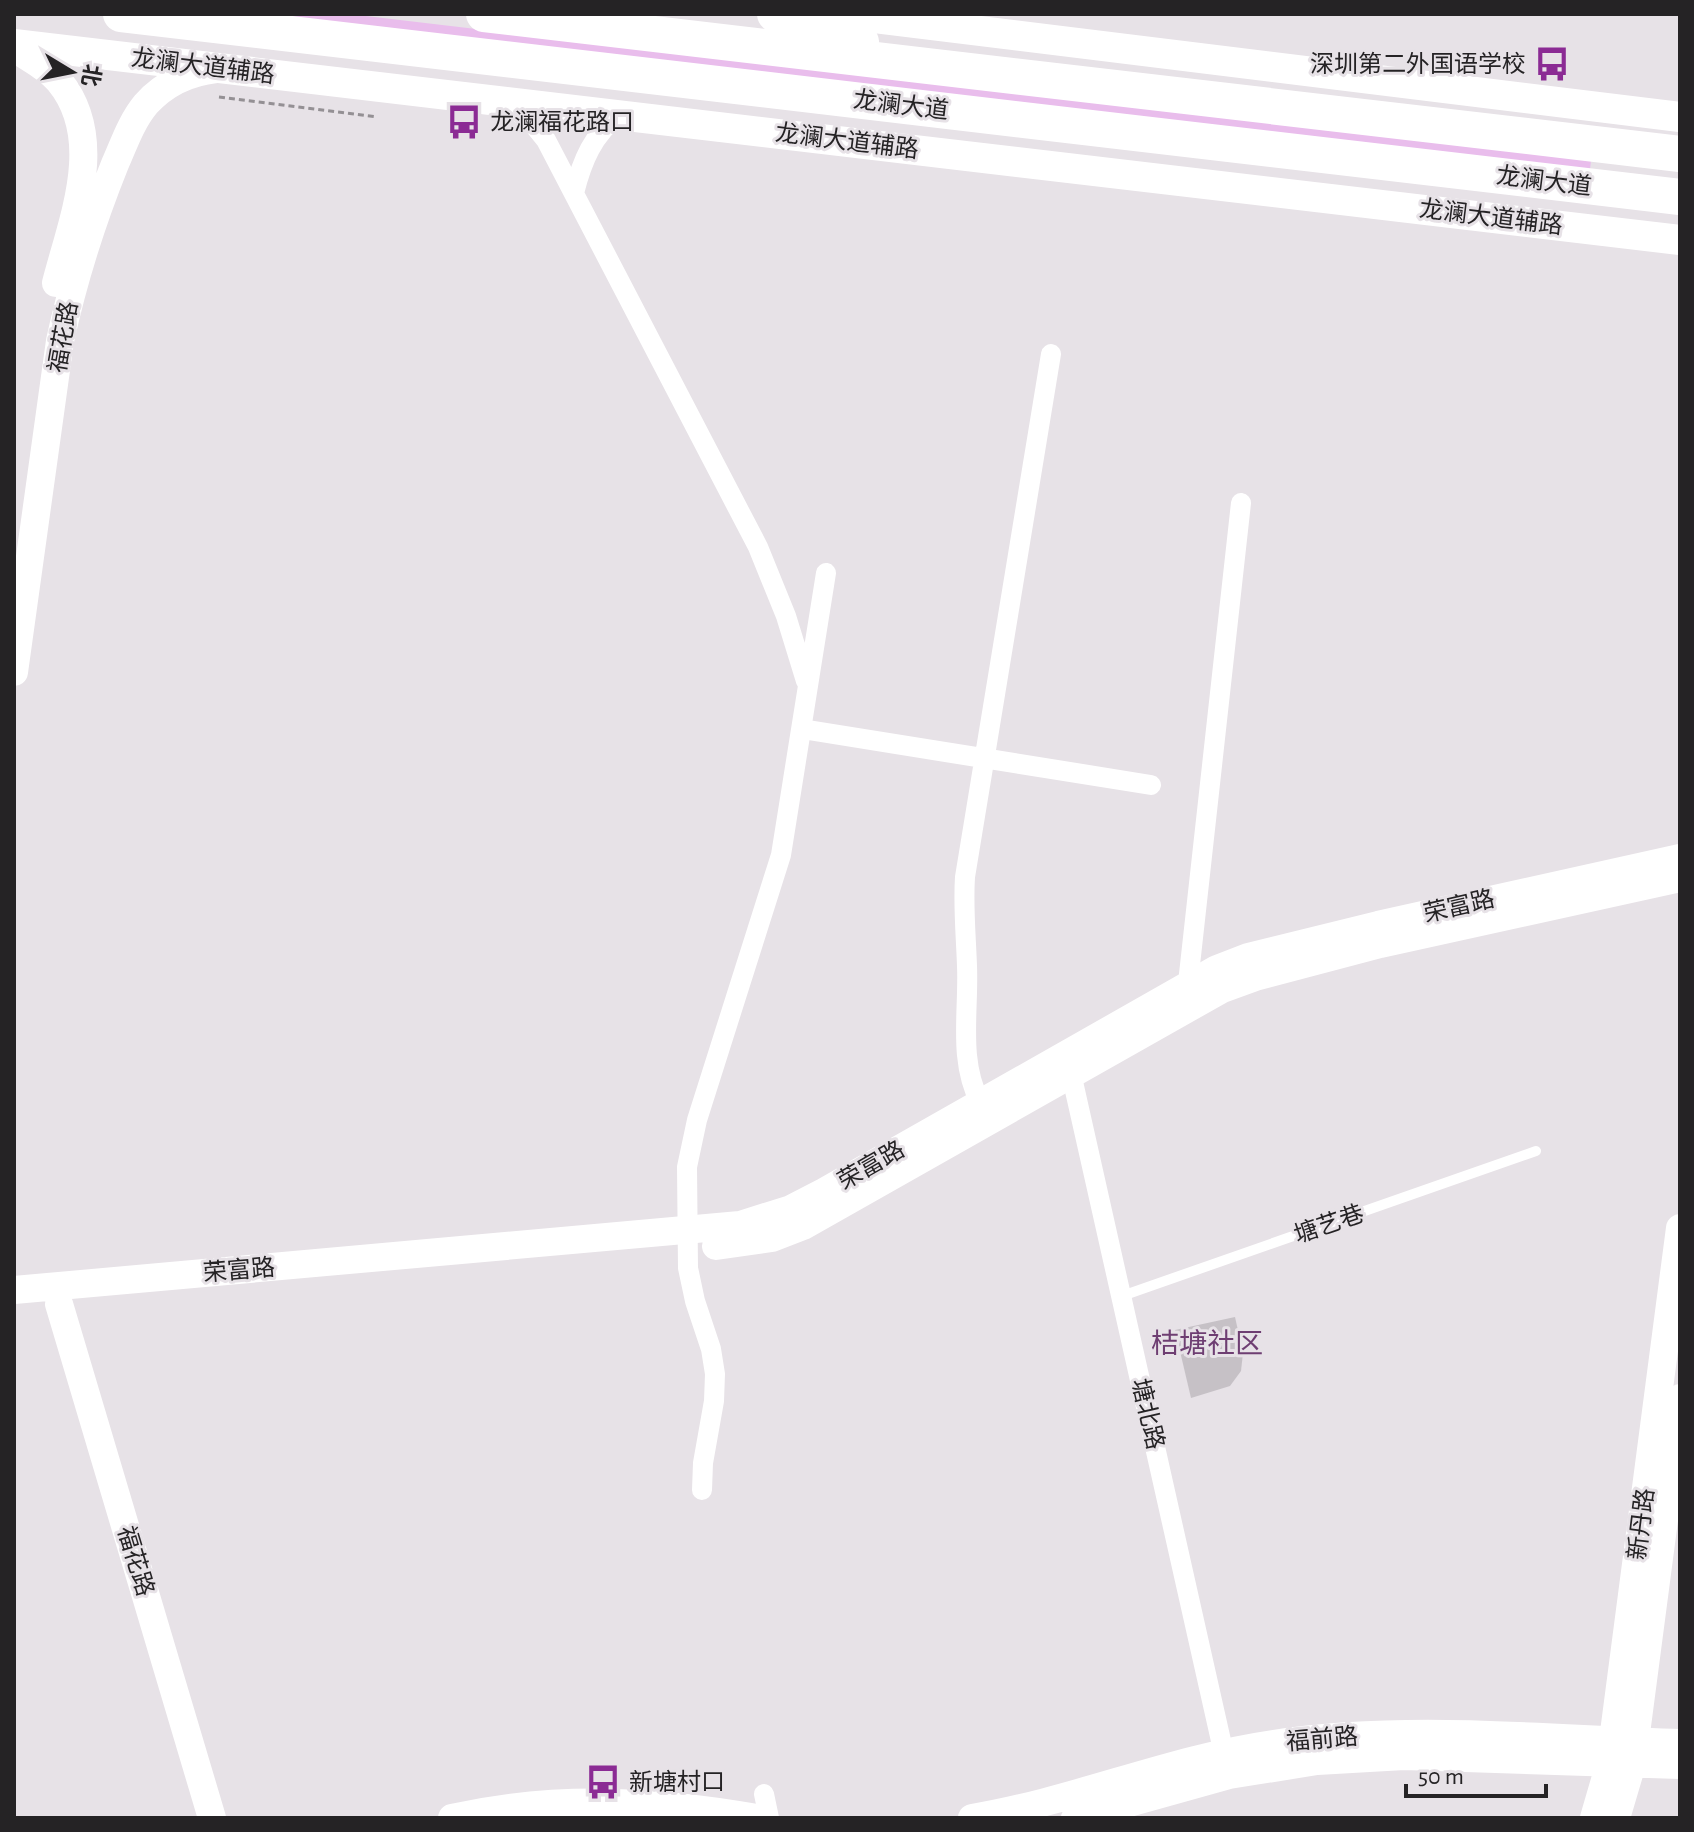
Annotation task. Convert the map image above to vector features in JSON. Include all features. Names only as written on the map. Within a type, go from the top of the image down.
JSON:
[{"type":"highway","name":"龙澜大道","points":[[121,14],[1680,197]]},
{"type":"highway","name":"龙澜大道","points":[[484,14],[1680,154]]},
{"type":"highway","points":[[775,14],[935,66]]},
{"type":"main road","points":[[842,14],[1646,113],[1680,114]]},
{"type":"main road","name":"龙澜大道辅路","points":[[14,46],[222,83],[504,100],[1677,240]]},
{"type":"street","name":"福花路","points":[[14,46],[60,82],[77,115],[83,133],[84,153],[79,195],[43,341],[14,532]]},
{"type":"street","name":"福花路","points":[[14,672],[60,341],[71,292],[105,190],[135,119],[148,102],[184,77],[222,83]]},
{"type":"street","points":[[504,100],[533,124],[546,140],[758,547],[786,616],[808,689]]},
{"type":"street","points":[[574,193],[584,157],[594,139],[605,125],[620,114]]},
{"type":"street","points":[[980,1102],[975,1093],[967,1051],[963,900],[1051,354]]},
{"type":"street","points":[[1188,983],[1241,503]]},
{"type":"street","points":[[702,1490],[715,1374],[711,1349],[690,1282],[687,1167],[691,1144],[781,855],[826,573]]},
{"type":"street","points":[[802,729],[1151,785]]},
{"type":"street","name":"荣富路","points":[[14,1290],[687,1239],[742,1244],[772,1238],[803,1226],[1069,1063],[1188,983],[1248,957],[1680,858]]},
{"type":"street","name":"荣富路","points":[[14,1308],[687,1239],[791,1209],[980,1102],[1222,989],[1255,977],[1380,944],[1680,878]]},
{"type":"street","name":"塘北路","points":[[1069,1063],[1227,1764]]},
{"type":"street","name":"新丹路","points":[[1616,1818],[1680,1228]]},
{"type":"street","name":"福花路","points":[[59,1304],[212,1818]]},
{"type":"street","name":"新丹路","points":[[1594,1818],[1622,1753],[1680,1398]]},
{"type":"street","name":"福前路","points":[[1075,1818],[1227,1764],[1315,1738],[1374,1734],[1622,1753],[1680,1765]]},
{"type":"street","name":"福前路","points":[[1622,1753],[1680,1743]]},
{"type":"street","name":"福前路","points":[[972,1818],[1227,1764]]},
{"type":"street","points":[[452,1818],[521,1806],[604,1802],[760,1806],[769,1818]]},
{"type":"lane","name":"塘艺巷","points":[[1122,1296],[1536,1151]]},
{"type":"path","points":[[222,83],[377,117]]},
{"type":"shaded area","points":[[257,14],[349,14],[1591,160],[1590,170]]},
{"type":"building","points":[[1235,1317],[1243,1353],[1241,1371],[1230,1386],[1191,1398],[1175,1330]]},
{"type":"place","name":"深圳第二外国语学校","points":[[1552,64]]},
{"type":"place","name":"龙澜福花路口","points":[[464,122]]},
{"type":"place","name":"新塘村口","points":[[603,1782]]},
{"type":"district","name":"桔塘社区","points":[[1207,1343]]}]
